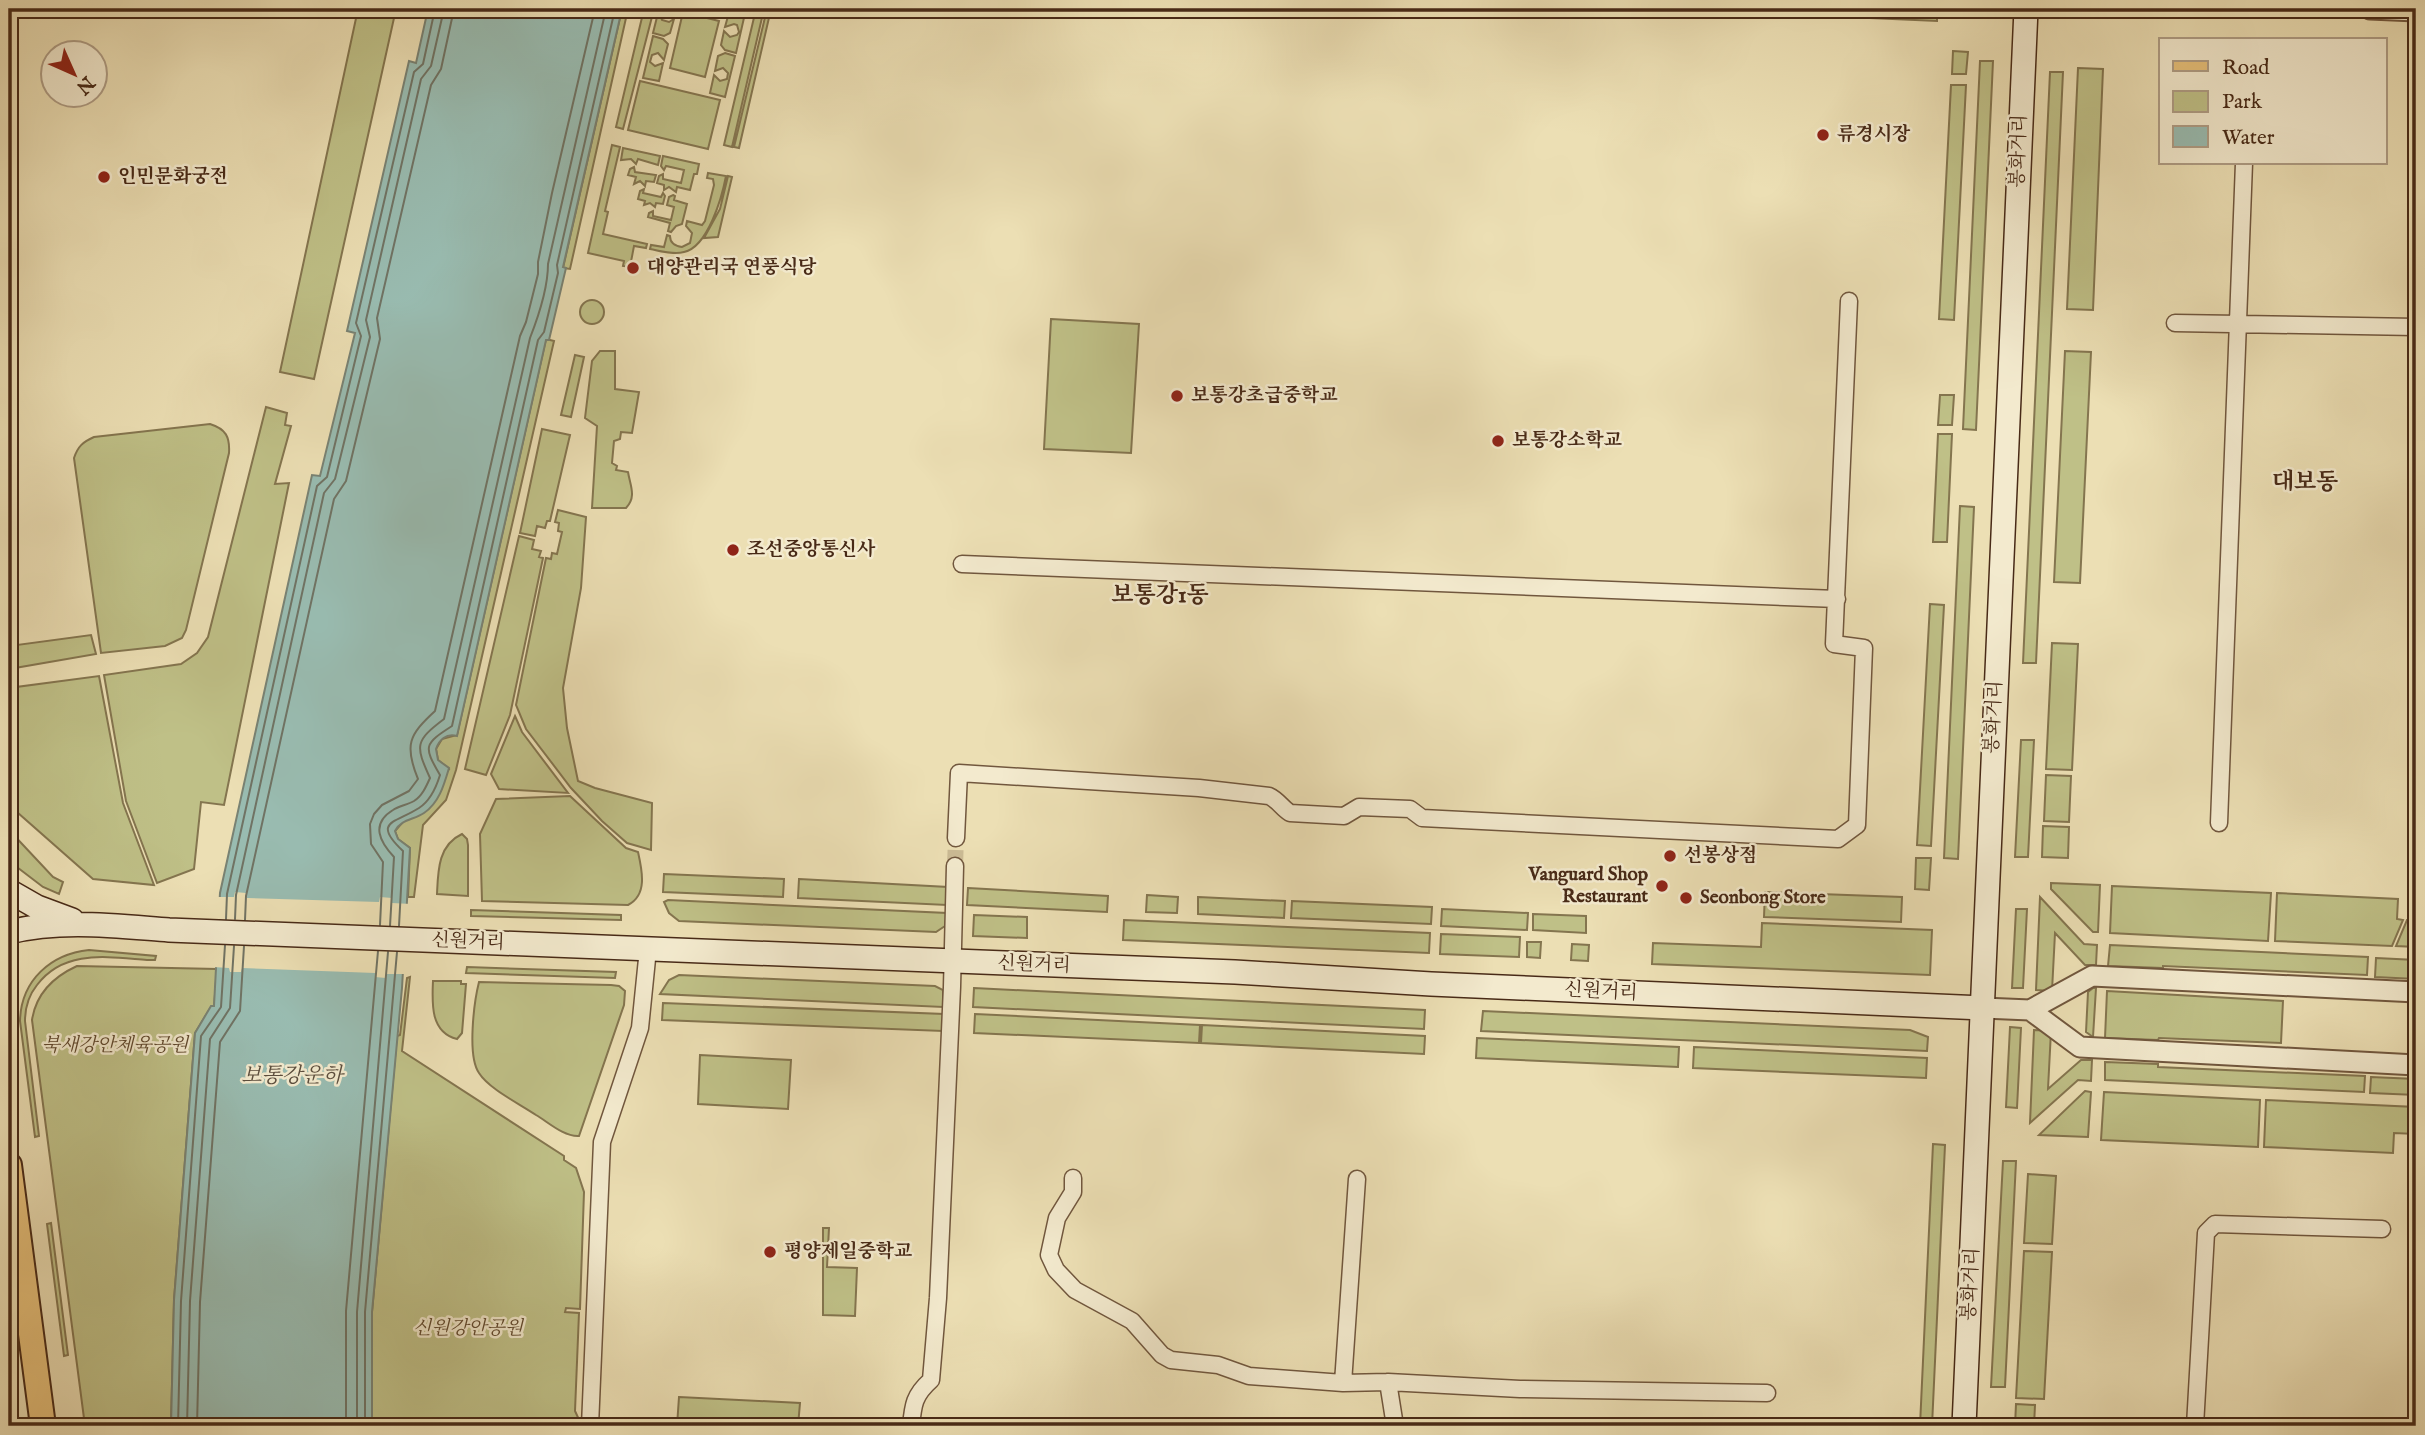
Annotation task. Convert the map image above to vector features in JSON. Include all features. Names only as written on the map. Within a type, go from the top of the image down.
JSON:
[{"type":"main road","name":"봉화거리","points":[[1964,1426],[2026,9]]},
{"type":"main road","name":"신원거리","points":[[9,891],[59,917],[85,924]]},
{"type":"main road","name":"신원거리","points":[[9,932],[29,927],[85,924],[169,930],[1235,972],[1431,984],[1983,1008]]},
{"type":"main road","points":[[9,1165],[15,1252],[43,1426]]},
{"type":"street","points":[[2370,9],[2416,11]]},
{"type":"street","points":[[2219,822],[2244,164]]},
{"type":"street","points":[[956,838],[959,774],[1199,788],[1269,796],[1290,813],[1344,816],[1359,807],[1410,809],[1422,818],[1839,839],[1857,825],[1864,648],[1835,644],[1849,301]]},
{"type":"street","points":[[2175,324],[2416,327]]},
{"type":"street","points":[[962,565],[1837,599]]},
{"type":"street","points":[[911,1426],[912,1409],[919,1391],[931,1380],[939,1298],[955,866]]},
{"type":"street","points":[[590,1426],[602,1142],[640,1028],[648,949]]},
{"type":"street","points":[[1983,1008],[2030,1010],[2092,976],[2416,992]]},
{"type":"street","points":[[2030,1010],[2080,1047],[2416,1065]]},
{"type":"street","points":[[1073,1178],[1073,1192],[1057,1218],[1048,1255],[1056,1270],[1075,1290],[1132,1321],[1162,1355],[1171,1360],[1218,1365],[1249,1376],[1343,1383],[1767,1393]]},
{"type":"street","points":[[1343,1383],[1357,1179]]},
{"type":"street","points":[[2195,1426],[2206,1233],[2215,1224],[2382,1229]]},
{"type":"street","points":[[1388,1382],[1395,1426]]},
{"type":"green space","points":[[358,9],[396,9],[314,379],[280,372]]},
{"type":"green space","points":[[622,9],[628,9],[570,269],[563,268]]},
{"type":"green space","points":[[644,9],[654,9],[623,129],[616,127]]},
{"type":"green space","points":[[659,9],[664,9],[660,14],[662,20],[669,22],[674,19],[670,33],[664,36],[653,33]]},
{"type":"green space","points":[[730,9],[746,9],[736,53],[725,50],[721,45],[724,31],[730,37],[739,32],[737,25],[725,27]]},
{"type":"green space","points":[[756,9],[764,9],[732,147],[724,145]]},
{"type":"green space","points":[[767,9],[771,9],[739,148],[734,147]]},
{"type":"green space","points":[[1663,9],[1937,11],[1937,21]]},
{"type":"green space","points":[[683,12],[719,21],[705,77],[670,68]]},
{"type":"green space","points":[[653,36],[668,44],[664,60],[658,53],[652,55],[650,62],[655,66],[663,63],[659,81],[643,78]]},
{"type":"green space","points":[[1953,51],[1968,52],[1966,74],[1952,74]]},
{"type":"green space","points":[[725,53],[735,56],[725,97],[710,93],[714,75],[720,81],[727,79],[728,73],[723,68],[715,71],[718,56]]},
{"type":"green space","points":[[1980,61],[1993,61],[1976,430],[1963,429]]},
{"type":"green space","points":[[2078,68],[2103,69],[2093,310],[2067,309]]},
{"type":"green space","points":[[2050,72],[2063,72],[2036,663],[2023,663]]},
{"type":"green space","points":[[640,81],[720,100],[708,149],[628,130]]},
{"type":"green space","points":[[1951,85],[1966,85],[1954,320],[1939,319]]},
{"type":"green space","points":[[612,145],[620,147],[605,211],[608,212],[603,234],[647,244],[646,248],[634,246],[630,267],[623,266],[624,261],[588,253]]},
{"type":"green space","points":[[623,148],[660,156],[658,165],[638,159],[636,164],[631,159],[621,160]]},
{"type":"green space","points":[[663,156],[699,164],[690,190],[677,187],[676,192],[669,187],[664,190],[664,185],[657,183],[659,176],[663,174],[663,179],[681,183],[684,170],[666,166],[664,170],[661,166]]},
{"type":"green space","points":[[634,167],[635,172],[656,175],[654,182],[646,181],[645,186],[640,181],[634,184],[636,177],[628,175]]},
{"type":"green space","points":[[708,173],[726,176],[712,220],[700,241],[693,248],[680,253],[650,249],[651,245],[664,247],[667,235],[677,246],[690,243],[692,233],[686,226],[687,221],[702,225],[705,221],[714,185],[713,179],[707,178]]},
{"type":"green space","points":[[728,176],[732,177],[718,237],[704,238],[720,209]]},
{"type":"green space","points":[[644,189],[643,193],[661,197],[663,193],[663,204],[656,203],[655,207],[650,203],[644,205],[645,201],[638,199],[640,191]]},
{"type":"green space","points":[[673,195],[674,200],[687,204],[682,224],[671,232],[668,231],[670,223],[648,217],[653,211],[653,216],[671,220],[674,207],[667,205],[669,197]]},
{"type":"green space","points":[[592,300],[603,307],[604,312],[597,323],[592,324],[581,317],[580,312],[587,301]]},
{"type":"green space","points":[[1051,319],[1139,324],[1131,453],[1044,449]]},
{"type":"green space","points":[[546,339],[554,341],[456,770],[446,800],[423,825],[414,897],[408,897],[410,848],[398,839],[395,831],[449,769],[438,760],[436,749],[442,739],[457,735]]},
{"type":"green space","points":[[600,351],[615,351],[615,389],[639,392],[632,433],[621,432],[620,439],[614,441],[612,463],[617,466],[616,470],[628,472],[631,486],[631,500],[626,508],[592,508],[597,426],[585,418],[592,361]]},
{"type":"green space","points":[[2065,351],[2091,352],[2080,583],[2054,582]]},
{"type":"green space","points":[[575,355],[584,357],[571,417],[561,415]]},
{"type":"green space","points":[[1940,395],[1954,395],[1952,425],[1938,425]]},
{"type":"green space","points":[[266,407],[287,413],[285,425],[291,426],[275,484],[289,483],[224,805],[201,802],[194,869],[157,883],[126,801],[104,675],[181,664],[197,653],[208,637]]},
{"type":"green space","points":[[210,424],[226,434],[229,453],[186,630],[182,638],[165,646],[101,653],[74,458],[81,445],[94,437]]},
{"type":"green space","points":[[542,429],[570,435],[550,521],[547,521],[545,528],[537,526],[535,536],[520,533]]},
{"type":"green space","points":[[1938,434],[1952,434],[1947,542],[1933,542]]},
{"type":"green space","points":[[1960,506],[1974,507],[1958,859],[1944,858]]},
{"type":"green space","points":[[558,510],[586,517],[581,588],[563,688],[567,728],[578,781],[652,803],[651,850],[627,843],[571,788],[526,729],[516,705],[546,558],[551,559],[552,553],[557,554],[562,532],[558,531],[559,523],[555,522]]},
{"type":"green space","points":[[519,536],[534,540],[532,549],[541,551],[539,557],[543,558],[510,715],[486,775],[465,769]]},
{"type":"green space","points":[[1930,604],[1944,605],[1931,846],[1917,845]]},
{"type":"green space","points":[[91,635],[96,654],[9,669],[9,646]]},
{"type":"green space","points":[[2052,643],[2078,644],[2072,770],[2046,769]]},
{"type":"green space","points":[[99,676],[123,803],[154,885],[93,879],[9,805],[9,688]]},
{"type":"green space","points":[[515,716],[522,732],[568,793],[499,789],[491,774]]},
{"type":"green space","points":[[2021,740],[2034,740],[2028,857],[2015,857]]},
{"type":"green space","points":[[2046,775],[2071,776],[2069,822],[2044,821]]},
{"type":"green space","points":[[570,796],[626,848],[638,852],[642,881],[639,895],[634,901],[628,905],[482,901],[480,834],[496,799]]},
{"type":"green space","points":[[2043,826],[2069,827],[2068,858],[2042,857]]},
{"type":"green space","points":[[9,830],[53,877],[63,882],[59,894],[43,887],[9,861]]},
{"type":"green space","points":[[462,834],[468,845],[468,896],[437,894],[439,868],[444,852],[454,839]]},
{"type":"green space","points":[[1916,858],[1931,858],[1929,890],[1915,889]]},
{"type":"green space","points":[[664,874],[784,879],[783,897],[663,892]]},
{"type":"green space","points":[[799,879],[948,887],[947,905],[798,898]]},
{"type":"green space","points":[[2051,883],[2100,885],[2098,932],[2093,932],[2051,889]]},
{"type":"green space","points":[[2112,886],[2271,893],[2268,941],[2110,933]]},
{"type":"green space","points":[[968,888],[1108,896],[1107,912],[967,905]]},
{"type":"green space","points":[[1765,892],[1902,897],[1901,922],[1764,917]]},
{"type":"green space","points":[[2277,893],[2398,899],[2397,919],[2403,920],[2392,946],[2275,941]]},
{"type":"green space","points":[[1147,895],[1178,897],[1177,913],[1146,912]]},
{"type":"green space","points":[[1198,897],[1285,901],[1284,918],[1198,914]]},
{"type":"green space","points":[[2040,897],[2084,944],[2097,945],[2096,965],[2085,965],[2055,933],[2052,991],[2036,990]]},
{"type":"green space","points":[[668,900],[947,913],[945,926],[936,932],[679,921],[669,913],[664,902]]},
{"type":"green space","points":[[1292,901],[1432,907],[1431,924],[1291,918]]},
{"type":"green space","points":[[1442,909],[1528,913],[1527,930],[1441,926]]},
{"type":"green space","points":[[2016,909],[2027,909],[2023,988],[2012,988]]},
{"type":"green space","points":[[471,910],[621,915],[621,920],[471,916]]},
{"type":"green space","points":[[1533,914],[1586,916],[1586,933],[1533,930]]},
{"type":"green space","points":[[974,915],[1027,917],[1027,938],[973,936]]},
{"type":"green space","points":[[1124,920],[1430,933],[1429,953],[1123,940]]},
{"type":"green space","points":[[2407,920],[2416,920],[2416,947],[2396,946]]},
{"type":"green space","points":[[1762,923],[1932,930],[1930,975],[1652,964],[1653,943],[1761,947]]},
{"type":"green space","points":[[1441,934],[1520,937],[1519,957],[1440,954]]},
{"type":"green space","points":[[1527,942],[1541,942],[1540,958],[1527,957]]},
{"type":"green space","points":[[1572,944],[1589,945],[1588,961],[1571,960]]},
{"type":"green space","points":[[2110,945],[2368,957],[2367,975],[2108,966]]},
{"type":"green space","points":[[89,950],[156,956],[155,960],[102,957],[73,960],[48,973],[34,989],[28,1002],[25,1021],[39,1136],[35,1137],[20,1021],[22,1006],[32,982],[51,963],[62,957]]},
{"type":"green space","points":[[2376,958],[2416,960],[2416,979],[2375,977]]},
{"type":"green space","name":"북새강안체육공원","points":[[77,966],[217,969],[214,1007],[211,1007],[195,1033],[174,1300],[171,1426],[85,1426],[32,1020],[37,1002],[47,987],[60,975]]},
{"type":"green space","points":[[467,967],[616,972],[615,978],[466,973]]},
{"type":"green space","points":[[679,975],[935,986],[943,990],[943,1007],[660,994],[669,980]]},
{"type":"green space","name":"신원강안공원","points":[[410,977],[402,1051],[564,1156],[564,1160],[576,1168],[584,1192],[580,1309],[566,1308],[565,1312],[579,1313],[575,1411],[582,1426],[372,1426],[372,1312],[397,1036],[400,1035],[407,978]]},
{"type":"green space","points":[[433,981],[461,981],[461,984],[466,984],[462,1033],[457,1039],[442,1030],[434,1016]]},
{"type":"green space","points":[[479,982],[611,985],[619,986],[625,991],[624,1005],[579,1136],[556,1128],[497,1090],[479,1073],[475,1065],[472,1042]]},
{"type":"green space","points":[[974,988],[1425,1010],[1424,1029],[973,1007]]},
{"type":"green space","points":[[2096,988],[2093,1037],[2086,1032],[2088,992]]},
{"type":"green space","points":[[2107,991],[2283,1001],[2281,1043],[2105,1038]]},
{"type":"green space","points":[[663,1003],[944,1014],[943,1031],[662,1020]]},
{"type":"green space","points":[[1483,1011],[1910,1030],[1928,1037],[1927,1051],[1481,1031]]},
{"type":"green space","points":[[975,1014],[1200,1025],[1199,1043],[974,1033]]},
{"type":"green space","points":[[1202,1025],[1425,1036],[1424,1054],[1201,1043]]},
{"type":"green space","points":[[2010,1027],[2021,1028],[2017,1108],[2006,1107]]},
{"type":"green space","points":[[2034,1030],[2051,1031],[2048,1089],[2081,1060],[2092,1060],[2091,1081],[2078,1080],[2030,1123]]},
{"type":"green space","points":[[1477,1038],[1679,1047],[1678,1067],[1476,1058]]},
{"type":"green space","points":[[1694,1047],[1927,1058],[1926,1078],[1693,1068]]},
{"type":"green space","points":[[700,1055],[791,1060],[788,1109],[698,1104]]},
{"type":"green space","points":[[2105,1062],[2158,1064],[2158,1067],[2365,1076],[2364,1092],[2105,1080]]},
{"type":"green space","points":[[2371,1077],[2416,1079],[2416,1095],[2370,1093]]},
{"type":"green space","points":[[2085,1091],[2091,1092],[2088,1137],[2039,1135]]},
{"type":"green space","points":[[2104,1092],[2260,1100],[2258,1147],[2101,1140]]},
{"type":"green space","points":[[2266,1100],[2416,1107],[2416,1134],[2394,1133],[2393,1153],[2264,1147]]},
{"type":"green space","points":[[1933,1144],[1945,1145],[1932,1426],[1920,1426]]},
{"type":"green space","points":[[2003,1161],[2016,1161],[2005,1387],[1991,1387]]},
{"type":"green space","points":[[2028,1174],[2056,1176],[2052,1244],[2024,1243]]},
{"type":"green space","points":[[51,1223],[68,1355],[64,1356],[47,1224]]},
{"type":"green space","points":[[823,1228],[829,1228],[827,1267],[857,1268],[855,1316],[823,1315]]},
{"type":"green space","points":[[2024,1251],[2052,1252],[2044,1399],[2016,1398]]},
{"type":"green space","points":[[679,1397],[800,1403],[798,1426],[677,1426]]},
{"type":"green space","points":[[2016,1404],[2035,1405],[2034,1426],[2015,1426]]},
{"type":"water","name":"보통강운하","points":[[428,9],[622,9],[563,267],[566,268],[549,340],[546,340],[457,736],[444,738],[436,749],[438,760],[449,768],[434,804],[424,813],[401,824],[395,831],[398,839],[410,848],[402,988],[372,1312],[372,1426],[171,1426],[174,1300],[195,1033],[211,1006],[214,1006],[220,893],[312,475],[320,476],[355,333],[347,331],[409,61],[416,63]]},
{"type":"pier","points":[[235,892],[246,893],[247,898],[379,902],[380,897],[392,898],[392,903],[411,904],[406,974],[387,974],[386,978],[375,977],[375,973],[242,968],[241,972],[230,972],[229,968],[213,967],[217,897],[234,897]]},
{"type":"tunnel","points":[[955,866],[956,838]]},
{"type":"place","name":"류경시장","points":[[1823,135]]},
{"type":"place","name":"인민문화궁전","points":[[104,177]]},
{"type":"place","name":"대양관리국 연풍식당","points":[[633,268]]},
{"type":"place","name":"보통강초급중학교","points":[[1177,396]]},
{"type":"place","name":"보통강소학교","points":[[1498,441]]},
{"type":"place","name":"조선중앙통신사","points":[[733,550]]},
{"type":"place","name":"선봉상점","points":[[1670,856]]},
{"type":"place","name":"Vanguard Shop Restaurant","points":[[1662,886]]},
{"type":"place","name":"Seonbong Store","points":[[1686,898]]},
{"type":"place","name":"평양제일중학교","points":[[770,1252]]},
{"type":"district","name":"대보동","points":[[2305,482]]},
{"type":"district","name":"보통강1동","points":[[1160,595]]}]
